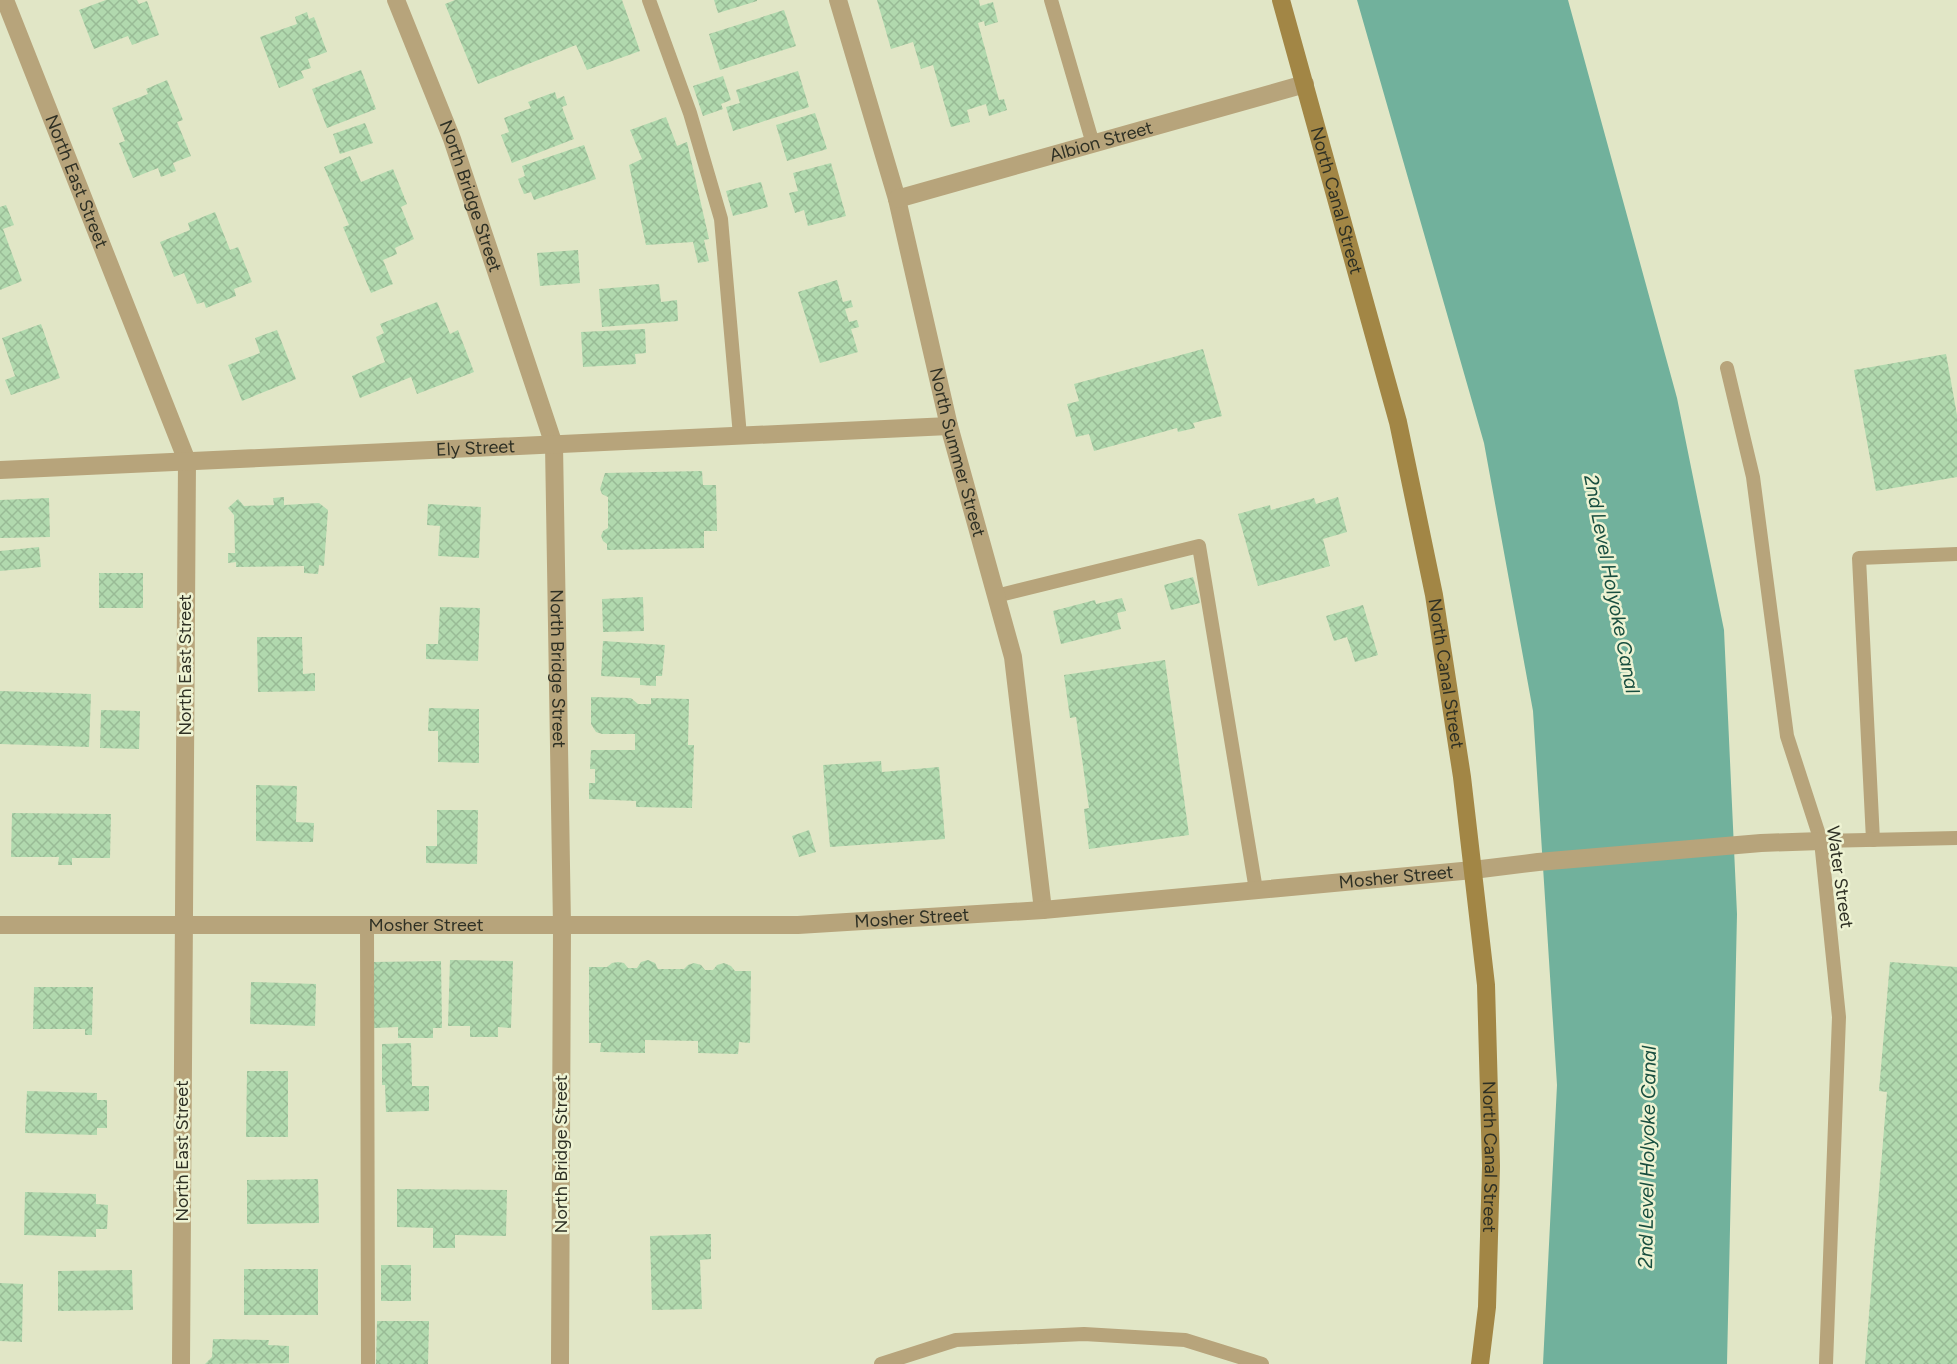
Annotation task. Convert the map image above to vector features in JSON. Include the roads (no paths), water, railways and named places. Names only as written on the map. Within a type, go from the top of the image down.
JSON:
[{"type":"street","name":"North East Street","points":[[5,0],[187,461],[181,1364]]},
{"type":"street","name":"North Bridge Street","points":[[396,0],[452,139],[554,444],[562,926],[560,1364]]},
{"type":"street","name":"North Summer Street","points":[[838,0],[897,199],[949,426],[1013,657],[1042,910]]},
{"type":"street","name":"North Canal Street","points":[[1281,0],[1398,422],[1434,595],[1462,777],[1486,985],[1491,1167],[1487,1307],[1480,1364]]},
{"type":"street","name":"Albion Street","points":[[897,199],[1305,84]]},
{"type":"street","name":"Ely Street","points":[[0,470],[949,426]]},
{"type":"street","name":"Mosher Street","points":[[0,925],[798,925],[1042,910],[1538,862],[1748,844],[1821,841]]},
{"type":"lane","points":[[649,0],[690,113],[721,219],[740,436]]},
{"type":"lane","points":[[1051,0],[1093,144]]},
{"type":"lane","name":"Water Street","points":[[1727,368],[1754,477],[1786,736],[1821,841],[1839,1017],[1826,1364]]},
{"type":"lane","points":[[996,596],[1199,546],[1256,890]]},
{"type":"lane","points":[[1873,840],[1859,558],[1957,554]]},
{"type":"lane","points":[[1821,841],[1957,838]]},
{"type":"lane","points":[[367,926],[368,1364]]},
{"type":"lane","points":[[881,1364],[956,1340],[1084,1334],[1185,1340],[1262,1364]]},
{"type":"water","name":"2nd Level Holyoke Canal","points":[[1357,0],[1568,0],[1677,398],[1724,630],[1737,914],[1727,1364],[1543,1364],[1557,1085],[1533,711],[1484,443]]}]
